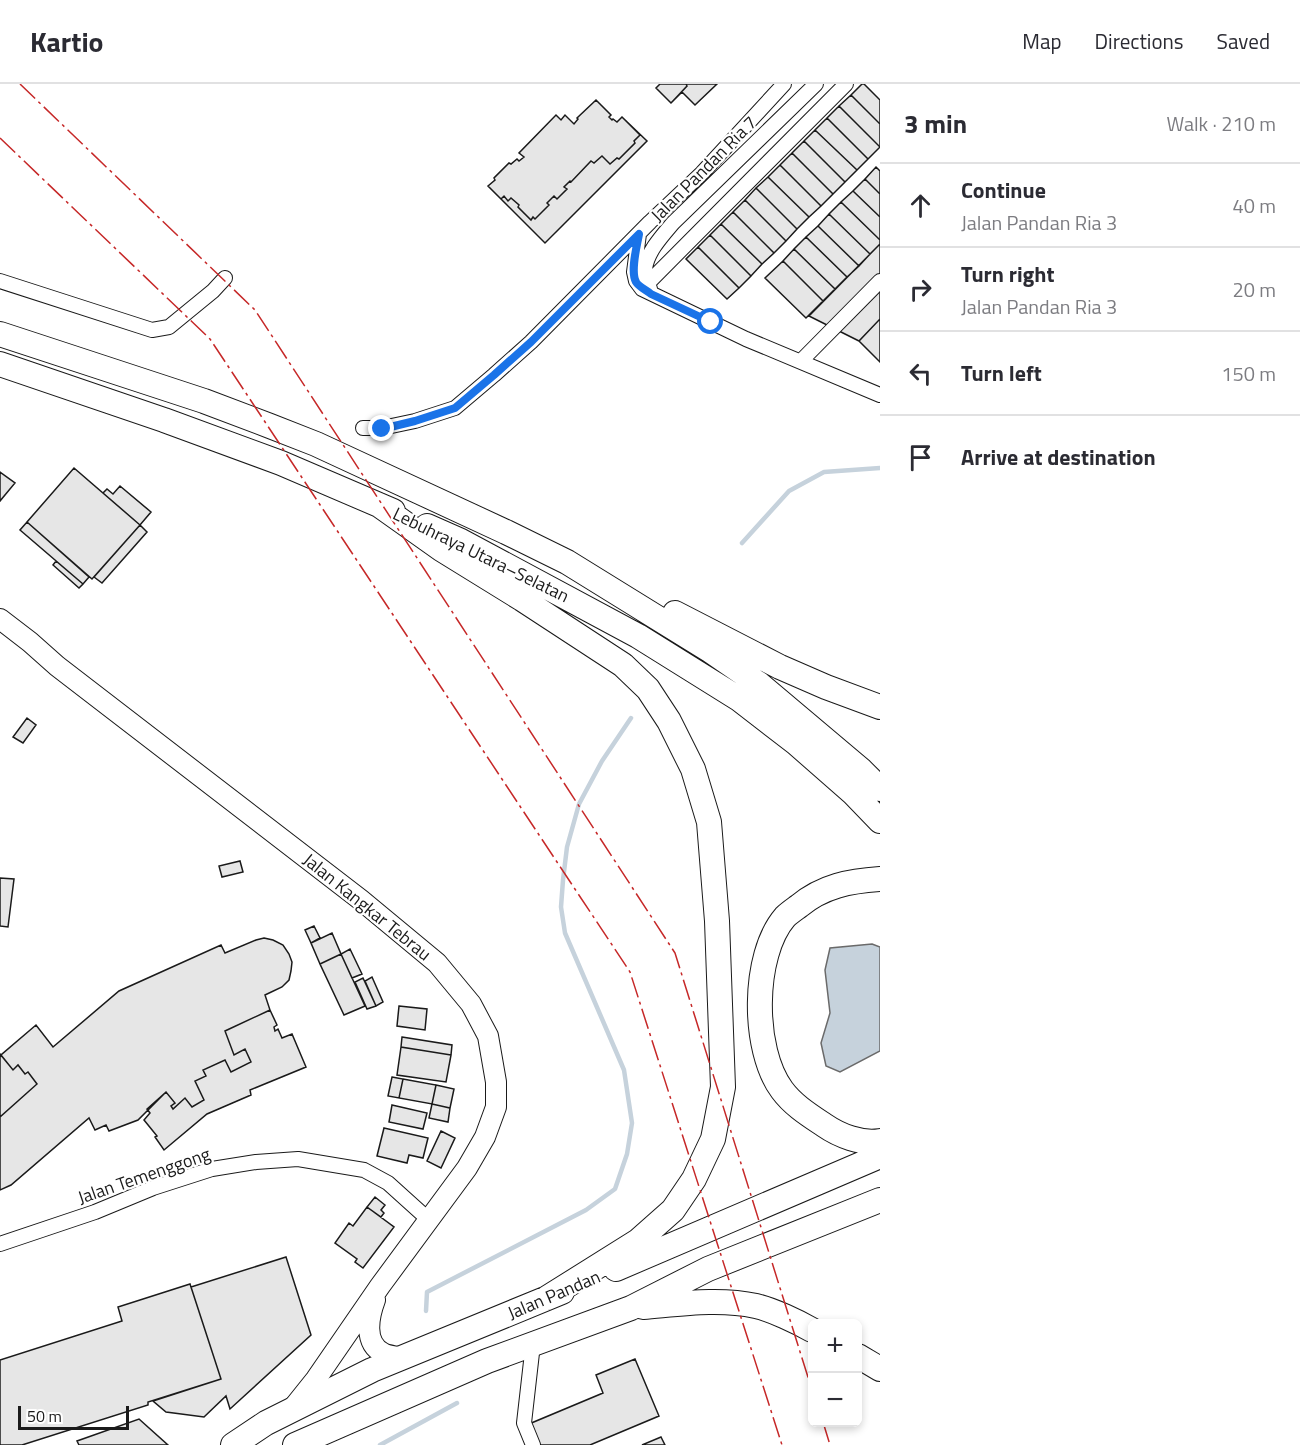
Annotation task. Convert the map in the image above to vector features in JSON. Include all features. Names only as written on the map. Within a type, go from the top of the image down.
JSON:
[{"type":"highway","name":"Lebuhraya Utara–Selatan","points":[[0,334],[204,401],[288,433],[567,561],[711,651],[759,684],[861,770],[880,789]]},
{"type":"highway","name":"Lebuhraya Utara–Selatan","points":[[0,364],[281,463],[461,541],[638,636],[739,699],[796,743],[853,793],[880,821]]},
{"type":"highway","points":[[380,506],[441,549],[623,665],[648,689],[669,721],[693,769],[709,822],[717,921],[723,1088],[713,1138],[694,1179],[673,1210],[638,1241],[547,1298]]},
{"type":"highway","points":[[567,561],[719,634],[780,667],[880,708]]},
{"type":"highway","points":[[880,879],[853,881],[828,888],[807,899],[786,917],[773,935],[765,956],[760,993],[760,1021],[765,1051],[782,1090],[804,1112],[828,1128],[850,1138],[872,1143],[880,1141]]},
{"type":"highway","name":"Jalan Pandan","points":[[233,1445],[266,1423],[372,1370],[880,1156]]},
{"type":"highway","name":"Jalan Pandan","points":[[295,1445],[326,1437],[487,1361],[631,1308],[708,1269],[880,1200]]},
{"type":"highway","points":[[631,1308],[692,1303],[732,1303],[757,1306],[808,1328]]},
{"type":"highway","points":[[862,1358],[880,1369]]},
{"type":"highway","points":[[217,1445],[266,1423]]},
{"type":"street","name":"Jalan Pandan Ria 7","points":[[363,428],[382,429],[455,408],[531,342],[702,173],[783,84]]},
{"type":"street","name":"Jalan Pandan Ria 7","points":[[650,288],[645,270],[649,257],[673,223],[816,84]]},
{"type":"street","points":[[650,288],[846,84]]},
{"type":"street","points":[[639,234],[634,272],[636,281],[642,289],[650,288],[746,339],[880,395]]},
{"type":"street","points":[[0,281],[152,330],[169,327],[213,291],[225,278]]},
{"type":"street","points":[[801,361],[880,281]]},
{"type":"street","name":"Jalan Kangkar Tebrau","points":[[0,619],[361,900],[437,963],[471,1004],[488,1036],[496,1082],[496,1107],[485,1137],[467,1168],[291,1411]]},
{"type":"street","name":"Jalan Temenggong","points":[[0,1244],[212,1169],[256,1162],[298,1159],[364,1170],[388,1183],[429,1220]]},
{"type":"street","name":"Jalan Kangkar Tebrau","points":[[380,1286],[370,1313],[369,1332],[373,1345],[382,1353],[402,1358]]},
{"type":"street","points":[[533,1344],[524,1426],[533,1445]]},
{"type":"shaded area","points":[[872,944],[880,947],[880,1051],[840,1072],[826,1066],[821,1043],[830,1013],[825,970],[830,948]]},
{"type":"building","points":[[660,84],[717,84],[695,105],[682,92],[671,103],[656,88]]},
{"type":"building","points":[[660,84],[686,84],[687,86],[671,103],[656,88]]},
{"type":"building","points":[[862,84],[880,100],[880,124],[851,95]]},
{"type":"building","points":[[851,95],[880,124],[880,147],[839,106]]},
{"type":"building","points":[[596,100],[611,115],[609,117],[612,120],[617,122],[622,117],[647,141],[545,243],[488,186],[509,163],[517,159],[519,161],[524,157],[519,153],[556,115],[561,120],[565,115],[574,124],[577,118]]},
{"type":"building","points":[[596,100],[611,115],[609,117],[612,120],[617,122],[622,117],[640,135],[619,159],[617,158],[610,164],[602,156],[594,163],[591,161],[564,187],[567,189],[557,199],[554,196],[547,203],[549,205],[531,220],[511,198],[508,201],[504,196],[501,199],[488,186],[509,163],[517,159],[519,161],[524,157],[519,153],[556,115],[561,120],[565,115],[574,124],[577,118]]},
{"type":"building","points":[[839,106],[880,147],[868,159],[827,118]]},
{"type":"building","points":[[827,118],[868,159],[857,170],[815,130]]},
{"type":"building","points":[[815,130],[857,170],[845,182],[804,141]]},
{"type":"building","points":[[804,141],[845,182],[833,194],[792,153]]},
{"type":"building","points":[[792,153],[833,194],[821,206],[780,165]]},
{"type":"building","points":[[780,165],[821,206],[809,217],[768,177]]},
{"type":"building","points":[[876,167],[880,171],[880,194],[865,179]]},
{"type":"building","points":[[768,177],[809,217],[797,229],[756,188]]},
{"type":"building","points":[[865,179],[880,194],[880,217],[853,191]]},
{"type":"building","points":[[756,188],[797,229],[786,241],[745,200]]},
{"type":"building","points":[[853,191],[880,217],[880,240],[841,202]]},
{"type":"building","points":[[745,200],[786,241],[774,253],[733,212]]},
{"type":"building","points":[[841,202],[880,240],[880,244],[870,254],[829,214]]},
{"type":"building","points":[[733,212],[774,253],[762,264],[721,224]]},
{"type":"building","points":[[829,214],[870,254],[859,266],[818,226]]},
{"type":"building","points":[[721,224],[762,264],[751,276],[710,235]]},
{"type":"building","points":[[818,226],[859,266],[847,277],[806,237]]},
{"type":"building","points":[[710,235],[751,276],[739,288],[698,247]]},
{"type":"building","points":[[806,237],[847,277],[835,289],[794,249]]},
{"type":"building","points":[[880,244],[880,319],[859,341],[809,316]]},
{"type":"building","points":[[698,247],[739,288],[727,299],[686,259]]},
{"type":"building","points":[[794,249],[835,289],[823,301],[783,261]]},
{"type":"building","points":[[783,261],[823,301],[806,318],[765,278]]},
{"type":"building","points":[[880,319],[880,362],[859,341]]},
{"type":"building","points":[[74,468],[140,525],[92,579],[27,522]]},
{"type":"building","points":[[0,472],[15,483],[0,501]]},
{"type":"building","points":[[120,486],[151,512],[140,525],[103,493],[107,489],[113,494]]},
{"type":"building","points":[[27,522],[89,577],[83,584],[20,530]]},
{"type":"building","points":[[140,525],[147,532],[102,583],[94,577]]},
{"type":"building","points":[[56,561],[83,584],[79,588],[53,565]]},
{"type":"building","points":[[27,718],[36,725],[23,743],[13,737]]},
{"type":"building","points":[[240,861],[243,872],[222,877],[219,866]]},
{"type":"building","points":[[0,878],[14,879],[8,927],[0,926]]},
{"type":"building","points":[[314,926],[320,938],[311,943],[305,930]]},
{"type":"building","points":[[332,933],[341,954],[320,964],[311,943]]},
{"type":"building","points":[[264,938],[283,945],[292,962],[289,980],[282,987],[265,995],[270,1010],[225,1031],[234,1055],[245,1049],[251,1062],[231,1072],[225,1060],[203,1070],[206,1076],[195,1081],[204,1100],[192,1107],[185,1098],[173,1109],[171,1106],[175,1103],[166,1092],[138,1120],[109,1131],[106,1125],[95,1130],[89,1118],[11,1185],[0,1190],[0,1117],[37,1084],[28,1072],[25,1074],[18,1065],[13,1070],[1,1055],[36,1025],[53,1047],[119,991],[221,945],[225,953]]},
{"type":"building","points":[[350,949],[362,974],[352,978],[341,954]]},
{"type":"building","points":[[341,954],[365,1006],[344,1015],[320,964]]},
{"type":"building","points":[[372,977],[383,1002],[376,1006],[365,981]]},
{"type":"building","points":[[363,978],[376,1006],[367,1009],[355,982]]},
{"type":"building","points":[[399,1006],[427,1009],[425,1030],[397,1026]]},
{"type":"building","points":[[270,1010],[277,1025],[274,1027],[275,1031],[278,1029],[282,1038],[292,1034],[306,1067],[250,1090],[251,1095],[207,1114],[164,1150],[155,1137],[157,1136],[144,1120],[150,1113],[147,1109],[166,1092],[175,1103],[171,1106],[173,1109],[185,1098],[192,1107],[204,1100],[195,1081],[206,1076],[203,1070],[225,1060],[231,1072],[251,1062],[245,1049],[234,1055],[225,1031]]},
{"type":"building","points":[[402,1037],[452,1045],[451,1055],[401,1047]]},
{"type":"building","points":[[401,1047],[451,1055],[446,1082],[397,1075]]},
{"type":"building","points":[[0,1054],[13,1070],[18,1065],[25,1074],[28,1072],[37,1084],[0,1117]]},
{"type":"building","points":[[392,1077],[403,1079],[399,1098],[388,1096]]},
{"type":"building","points":[[403,1079],[436,1085],[432,1104],[399,1098]]},
{"type":"building","points":[[436,1085],[454,1089],[450,1108],[432,1104]]},
{"type":"building","points":[[432,1104],[450,1108],[448,1122],[429,1118]]},
{"type":"building","points":[[392,1105],[427,1113],[423,1129],[389,1122]]},
{"type":"building","points":[[384,1128],[428,1138],[423,1158],[409,1155],[407,1163],[377,1156]]},
{"type":"building","points":[[441,1131],[455,1138],[441,1168],[427,1161]]},
{"type":"building","points":[[375,1197],[385,1205],[381,1210],[384,1213],[381,1217],[367,1207]]},
{"type":"building","points":[[367,1207],[394,1227],[363,1268],[355,1262],[357,1259],[335,1243],[349,1223],[353,1226]]},
{"type":"building","points":[[286,1257],[311,1335],[230,1409],[226,1396],[204,1417],[166,1412],[153,1401],[221,1379],[191,1287]]},
{"type":"building","points":[[190,1284],[221,1379],[22,1445],[0,1445],[0,1360],[122,1321],[118,1307]]},
{"type":"building","points":[[635,1359],[659,1416],[590,1445],[538,1445],[529,1424],[603,1393],[596,1375]]},
{"type":"building","points":[[139,1419],[168,1445],[79,1445],[77,1441]]},
{"type":"building","points":[[661,1437],[665,1445],[642,1445]]},
{"type":"waterway","points":[[742,543],[789,491],[824,472],[880,468]]},
{"type":"waterway","points":[[426,1311],[427,1292],[586,1210],[615,1189],[627,1154],[632,1123],[624,1070],[565,933],[561,907],[567,847],[579,804],[602,761],[631,718]]},
{"type":"waterway","points":[[380,1445],[457,1403]]},
{"type":"power","points":[[20,84],[255,310],[675,953],[808,1377]]},
{"type":"power","points":[[0,138],[210,339],[630,972],[782,1445]]},
{"type":"power","points":[[825,1427],[830,1445]]},
{"type":"route","points":[[382,429],[455,408],[531,342],[639,234],[634,272],[636,281],[642,289],[711,322]]}]
